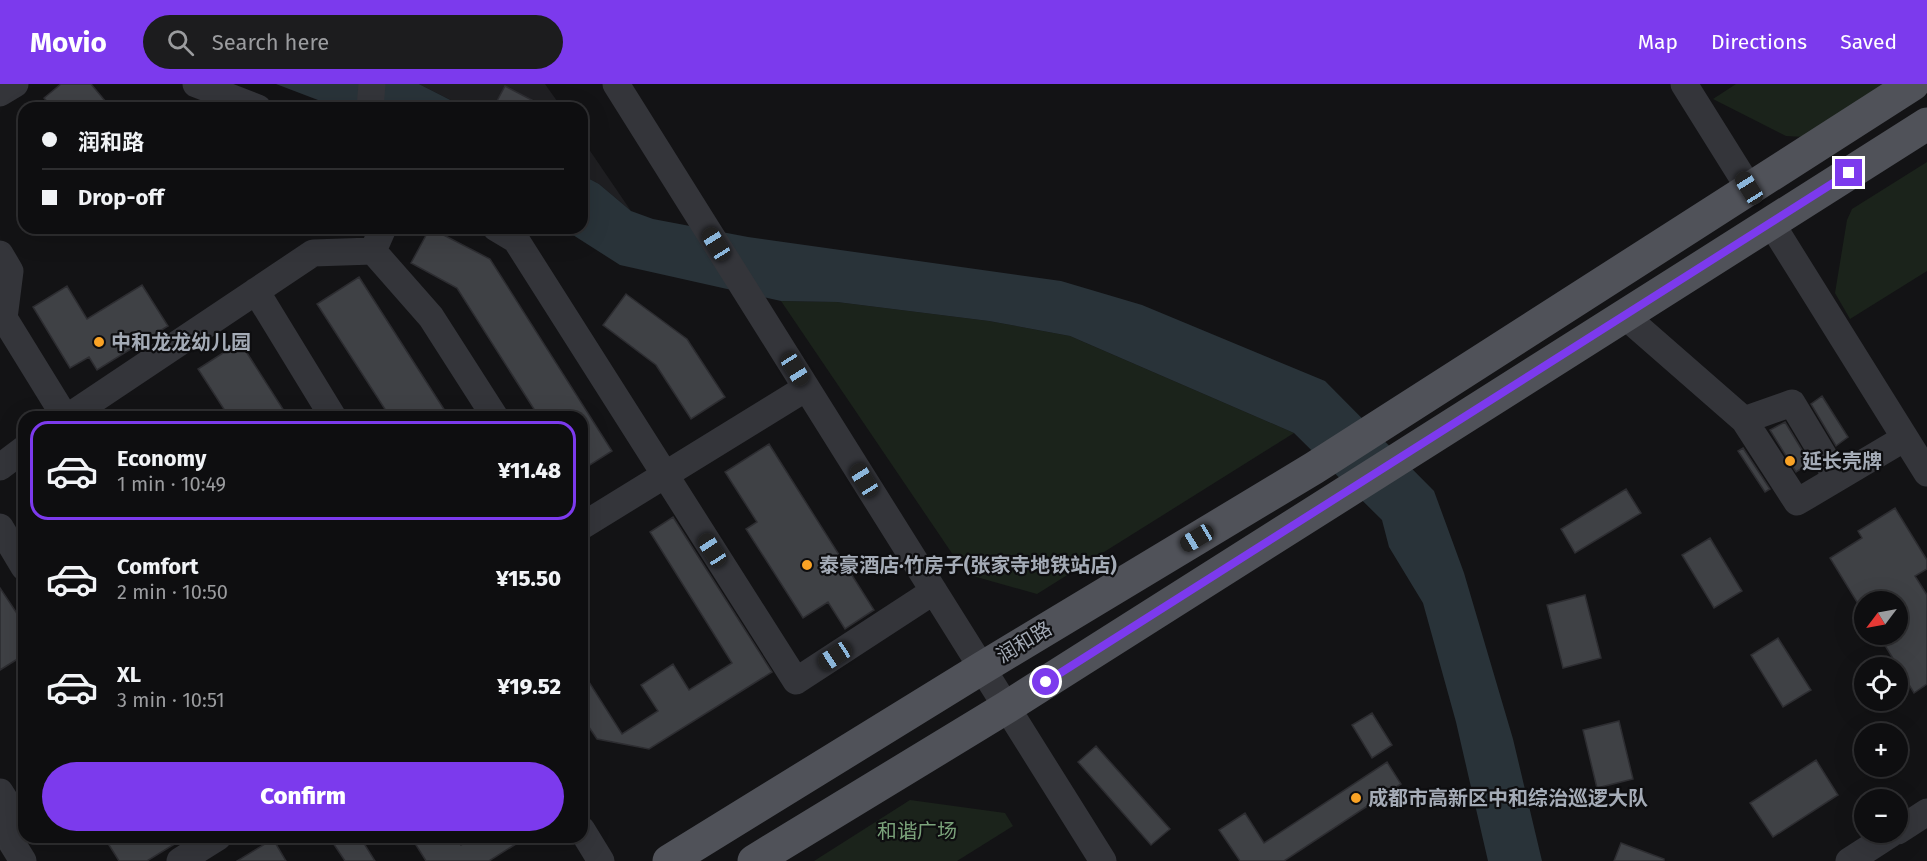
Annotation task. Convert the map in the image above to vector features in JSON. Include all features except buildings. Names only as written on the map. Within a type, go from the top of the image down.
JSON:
[{"type":"main road","name":"润和路","points":[[669,861],[982,668],[1314,468],[1913,84]]},
{"type":"main road","points":[[754,861],[1006,707],[1341,497],[1927,124]]},
{"type":"street","points":[[0,93],[15,84]]},
{"type":"street","points":[[196,84],[242,102]]},
{"type":"street","points":[[370,102],[372,84]]},
{"type":"street","points":[[616,84],[1103,861]]},
{"type":"street","points":[[1684,84],[1749,188]]},
{"type":"street","points":[[1771,223],[1927,473]]},
{"type":"street","points":[[506,234],[516,240],[796,681],[934,591]]},
{"type":"street","points":[[76,411],[313,253],[378,239],[491,411]]},
{"type":"street","points":[[0,254],[10,271],[2,319],[63,411]]},
{"type":"street","points":[[256,291],[329,411]]},
{"type":"street","points":[[1625,316],[1744,420],[1797,502],[1905,438]]},
{"type":"street","points":[[588,522],[806,388]]},
{"type":"street","points":[[1744,420],[1792,403],[1838,478]]},
{"type":"street","points":[[0,467],[18,454]]},
{"type":"street","points":[[0,528],[18,557]]},
{"type":"street","points":[[0,792],[18,820]]},
{"type":"street","points":[[1908,824],[1927,812]]},
{"type":"street","points":[[0,824],[23,861]]},
{"type":"street","points":[[588,840],[601,861]]},
{"type":"street","points":[[33,843],[44,861]]},
{"type":"street","points":[[180,861],[208,843]]},
{"type":"street","points":[[1849,861],[1878,843]]},
{"type":"shaded area","points":[[276,84],[419,84],[454,102],[323,102]]},
{"type":"shaded area","points":[[419,84],[545,84],[558,102],[454,102]]},
{"type":"shaded area","points":[[588,148],[631,211],[599,184],[588,178]]},
{"type":"shaded area","points":[[588,178],[599,184],[631,211],[653,219],[748,237],[1061,281],[1142,305],[1325,381],[1434,491],[1464,573],[1513,739],[1542,861],[1488,861],[1456,722],[1423,603],[1389,547],[1382,520],[1294,433],[1070,336],[989,321],[837,302],[781,301],[620,265],[571,234],[588,234]]},
{"type":"green space","points":[[1736,84],[1895,84],[1804,137],[1786,136],[1713,99]]},
{"type":"green space","points":[[1927,162],[1927,271],[1850,319],[1835,293],[1847,220],[1852,209]]},
{"type":"green space","points":[[781,301],[837,302],[989,321],[1070,336],[1294,433],[1037,594],[966,574]]},
{"type":"green space","name":"和谐广场","points":[[910,800],[1005,813],[1013,826],[957,861],[814,861]]},
{"type":"place","name":"中和龙龙幼儿园","points":[[99,342]]},
{"type":"place","name":"延长壳牌","points":[[1790,461]]},
{"type":"place","name":"泰豪酒店·竹房子(张家寺地铁站店)","points":[[807,565]]},
{"type":"place","name":"成都市高新区中和综治巡逻大队","points":[[1356,798]]},
{"type":"route","points":[[1046,682],[1849,173]]}]
